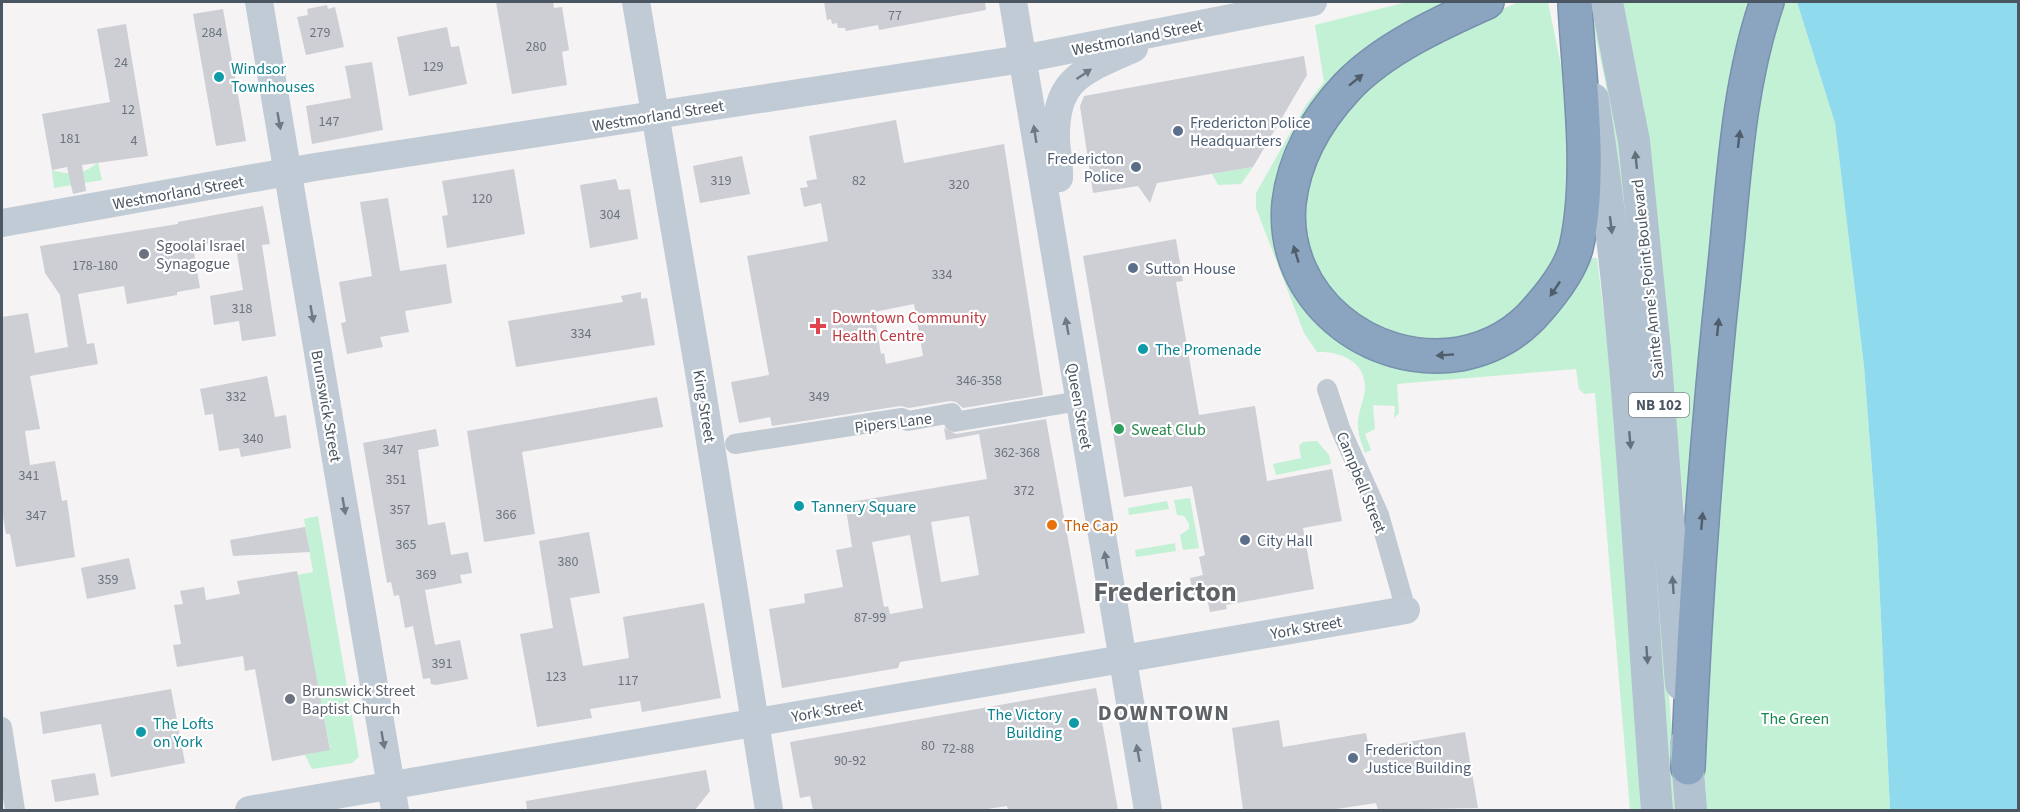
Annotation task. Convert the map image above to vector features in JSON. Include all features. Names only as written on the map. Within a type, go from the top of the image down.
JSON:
[{"type":"highway","points":[[1487,2],[1406,44],[1347,87],[1307,141],[1296,168],[1289,204],[1292,240],[1301,270],[1317,297],[1359,337],[1382,348],[1412,356],[1444,356],[1472,352],[1501,341],[1528,321],[1564,275],[1575,249],[1584,173],[1574,3]]},
{"type":"highway","points":[[1688,768],[1695,597],[1713,377],[1747,73],[1767,2]]},
{"type":"main road","name":"Brunswick Street","points":[[259,2],[393,798]]},
{"type":"main road","name":"King Street","points":[[636,2],[736,593],[769,810]]},
{"type":"main road","name":"Queen Street","points":[[1013,2],[1148,810]]},
{"type":"main road","name":"Westmorland Street","points":[[2,223],[288,172],[1022,59],[1313,2]]},
{"type":"main road","name":"Sainte Anne's Point Boulevard","points":[[1607,2],[1634,141],[1655,350],[1691,810]]},
{"type":"main road","name":"Sainte Anne's Point Boulevard","points":[[1574,3],[1590,81],[1616,264],[1641,559],[1657,810]]},
{"type":"main road","points":[[1050,224],[1056,205],[1060,172],[1055,113],[1060,98],[1085,71],[1173,30]]},
{"type":"main road","name":"York Street","points":[[249,810],[393,798],[754,723],[1406,610]]},
{"type":"street","name":"Campbell Street","points":[[1327,389],[1340,428],[1379,515],[1406,610]]},
{"type":"street","name":"Pipers Lane","points":[[735,444],[902,418],[909,421],[952,413],[954,423],[1079,401]]},
{"type":"street","points":[[2,727],[15,810]]},
{"type":"green space","points":[[1407,2],[1464,2],[1289,156],[1302,292],[1450,367],[1582,258],[1597,258],[1608,348],[1646,810],[1630,810],[1595,393],[1584,394],[1579,389],[1576,369],[1397,384],[1399,413],[1394,418],[1395,406],[1373,405],[1375,429],[1365,434],[1371,450],[1365,453],[1358,426],[1365,389],[1361,371],[1343,356],[1317,352],[1304,333],[1256,208],[1256,193],[1306,105],[1324,82],[1315,25]]},
{"type":"green space","points":[[1518,2],[1548,2],[1573,125],[1563,248],[1527,306],[1471,340],[1385,338],[1336,304],[1305,253],[1302,190],[1313,154],[1363,88],[1438,38],[1443,43],[1466,26]]},
{"type":"green space","points":[[1588,2],[1594,2],[1629,189],[1678,810],[1671,810],[1618,165],[1605,80]]},
{"type":"green space","points":[[1623,2],[1755,2],[1686,527],[1644,108]]},
{"type":"green space","name":"The Green","points":[[1761,2],[1797,2],[1835,123],[1864,366],[1877,534],[1890,810],[1706,810],[1701,645],[1729,394],[1739,220]]},
{"type":"green space","points":[[98,162],[102,180],[54,188],[52,170],[65,173],[82,172]]},
{"type":"green space","points":[[1253,167],[1241,184],[1218,185],[1212,174]]},
{"type":"green space","points":[[1317,441],[1329,455],[1331,464],[1276,475],[1273,464],[1301,458],[1299,446],[1303,442]]},
{"type":"green space","points":[[1190,498],[1199,548],[1183,550],[1180,535],[1189,529],[1189,524],[1184,516],[1177,515],[1174,500]]},
{"type":"green space","points":[[1167,501],[1169,509],[1129,515],[1128,508]]},
{"type":"green space","points":[[318,516],[359,757],[352,763],[312,769],[305,755],[330,749],[297,575],[313,572],[304,519]]},
{"type":"green space","points":[[1175,543],[1176,551],[1136,557],[1135,550]]},
{"type":"water","points":[[1797,2],[2018,2],[2018,810],[1890,810],[1877,534],[1864,366],[1835,123]]},
{"type":"building","points":[[496,2],[553,2],[554,8],[562,7],[569,50],[562,52],[567,85],[512,94]]},
{"type":"building","points":[[824,2],[985,2],[986,10],[879,30],[878,25],[846,31],[845,28],[838,28],[837,23],[832,24],[831,19],[827,20]]},
{"type":"building","points":[[327,5],[328,9],[335,7],[344,47],[306,55],[297,17],[308,15],[307,9]]},
{"type":"building","name":"Windsor Townhouses","points":[[223,9],[246,141],[216,146],[193,14]]},
{"type":"building","points":[[126,24],[148,156],[82,165],[86,191],[73,194],[67,167],[52,170],[42,114],[110,102],[97,29]]},
{"type":"building","points":[[447,27],[451,47],[459,46],[467,84],[409,96],[397,37]]},
{"type":"building","name":"Fredericton Police Headquarters","points":[[1304,56],[1307,75],[1253,167],[1157,183],[1150,203],[1138,186],[1093,193],[1080,106],[1084,96]]},
{"type":"building","points":[[372,62],[383,130],[312,144],[306,106],[351,98],[345,66]]},
{"type":"building","points":[[896,120],[904,163],[1004,144],[1043,395],[963,408],[956,402],[950,401],[909,408],[900,406],[772,426],[770,417],[739,423],[731,382],[769,375],[747,256],[828,241],[821,203],[804,207],[800,188],[808,187],[806,181],[817,179],[809,136]],"holes":[[[914,304],[923,356],[886,364],[884,353],[881,354],[874,312]]]},
{"type":"building","points":[[742,156],[750,194],[700,203],[693,166]]},
{"type":"building","points":[[514,169],[525,234],[447,248],[442,216],[448,215],[442,181]]},
{"type":"building","points":[[616,179],[619,190],[630,189],[638,239],[590,248],[580,185]]},
{"type":"building","points":[[388,198],[400,271],[446,264],[452,303],[405,311],[409,332],[380,337],[383,347],[347,354],[341,323],[346,322],[339,282],[372,276],[360,202]]},
{"type":"building","points":[[263,206],[270,244],[262,245],[276,336],[242,341],[239,321],[214,325],[210,296],[243,290],[235,241],[231,240],[193,246],[200,288],[177,292],[177,295],[127,304],[124,286],[78,294],[87,344],[94,343],[98,364],[30,376],[40,429],[25,431],[30,465],[55,461],[62,501],[67,500],[75,557],[16,567],[10,534],[6,534],[2,510],[2,317],[28,313],[35,353],[68,347],[60,295],[45,273],[40,246],[178,224],[178,222]]},
{"type":"building","points":[[1176,239],[1183,281],[1176,282],[1199,415],[1255,406],[1267,481],[1332,469],[1342,521],[1303,528],[1314,589],[1226,605],[1227,609],[1210,612],[1206,593],[1193,596],[1190,578],[1203,575],[1199,557],[1205,555],[1192,486],[1124,497],[1083,256]]},
{"type":"building","points":[[641,292],[641,299],[647,298],[655,345],[516,367],[508,321],[623,302],[621,296]]},
{"type":"building","points":[[267,376],[275,417],[286,415],[291,448],[241,457],[239,448],[219,451],[213,414],[205,415],[200,389]]},
{"type":"building","points":[[657,397],[663,427],[522,452],[535,534],[484,542],[467,431]]},
{"type":"building","points":[[1046,419],[1085,633],[900,662],[898,668],[782,688],[769,609],[805,603],[804,594],[843,587],[836,550],[852,547],[845,503],[987,479],[979,434],[946,440],[944,428],[956,434]],"holes":[[[969,516],[979,575],[941,582],[931,522]],[[910,535],[923,608],[890,614],[888,606],[884,607],[872,542]]]},
{"type":"building","points":[[436,429],[439,446],[418,450],[428,525],[445,522],[451,555],[468,552],[472,573],[460,575],[462,583],[425,590],[435,645],[460,640],[468,679],[436,685],[431,684],[430,678],[423,679],[413,626],[405,628],[399,595],[394,596],[391,582],[387,583],[363,443]]},
{"type":"building","points":[[305,527],[310,552],[233,556],[230,540]]},
{"type":"building","points":[[589,532],[600,593],[570,598],[583,666],[629,658],[623,617],[704,603],[721,698],[642,712],[640,701],[590,709],[592,718],[537,727],[520,634],[553,628],[539,541]]},
{"type":"building","points":[[129,558],[136,589],[87,599],[81,568]]},
{"type":"building","points":[[297,571],[330,750],[272,761],[255,669],[245,671],[243,656],[177,667],[173,645],[181,644],[174,605],[183,604],[180,591],[204,587],[206,600],[240,594],[237,581]]},
{"type":"building","points":[[1096,688],[1118,810],[1008,810],[1007,806],[981,810],[813,810],[810,796],[800,798],[790,742]]},
{"type":"building","name":"The Lofts on York","points":[[171,689],[185,763],[111,777],[101,724],[43,734],[40,712]]},
{"type":"building","name":"Fredericton Justice Building","points":[[1279,720],[1283,747],[1366,733],[1369,749],[1465,732],[1478,808],[1378,810],[1376,803],[1330,810],[1243,810],[1232,728]]},
{"type":"building","points":[[706,770],[710,791],[695,810],[527,810],[526,801]]},
{"type":"building","points":[[95,773],[99,795],[55,802],[51,780]]},
{"type":"place","name":"Windsor Townhouses","points":[[219,77]]},
{"type":"place","name":"Fredericton Police Headquarters","points":[[1178,131]]},
{"type":"place","name":"Fredericton Police","points":[[1136,167]]},
{"type":"place","name":"Sgoolai Israel Synagogue","points":[[144,254]]},
{"type":"place","name":"Sutton House","points":[[1133,268]]},
{"type":"place","name":"Downtown Community Health Centre","points":[[818,326]]},
{"type":"place","name":"The Promenade","points":[[1143,349]]},
{"type":"place","name":"Sweat Club","points":[[1119,429]]},
{"type":"place","name":"Tannery Square","points":[[799,506]]},
{"type":"place","name":"The Cap","points":[[1052,525]]},
{"type":"place","name":"City Hall","points":[[1245,540]]},
{"type":"place","name":"Brunswick Street Baptist Church","points":[[290,699]]},
{"type":"place","name":"The Victory Building","points":[[1074,723]]},
{"type":"place","name":"The Lofts on York","points":[[141,732]]},
{"type":"place","name":"Fredericton Justice Building","points":[[1353,758]]},
{"type":"district","name":"Fredericton","points":[[1165,591]]},
{"type":"district","name":"DOWNTOWN","points":[[1164,712]]}]
